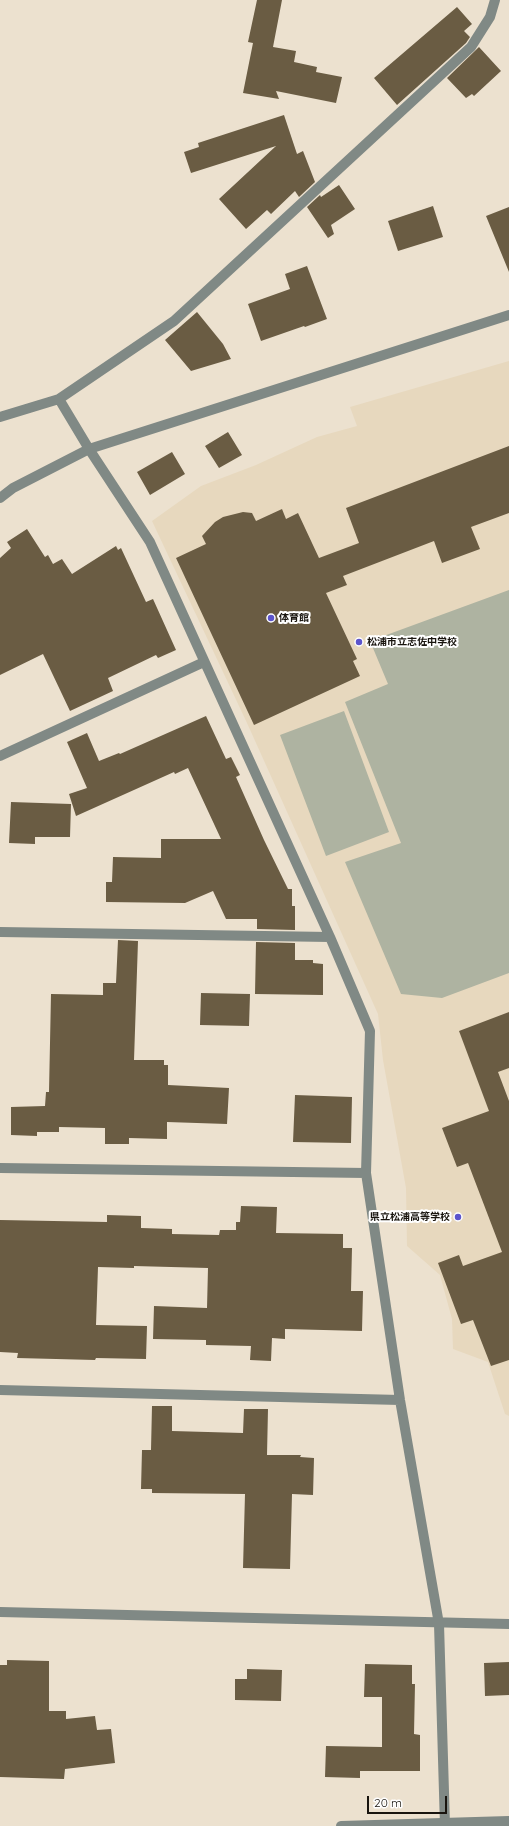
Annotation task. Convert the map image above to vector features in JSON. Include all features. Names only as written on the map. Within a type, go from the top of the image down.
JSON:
[{"type":"street","points":[[0,417],[59,399],[180,316],[470,47],[490,17],[495,0]]},
{"type":"street","points":[[0,498],[13,488],[89,448],[509,315]]},
{"type":"street","points":[[59,399],[150,542],[330,937],[370,1031],[366,1173],[400,1400],[440,1624],[445,1824]]},
{"type":"street","points":[[0,756],[204,662]]},
{"type":"street","points":[[0,932],[330,937]]},
{"type":"street","points":[[0,1168],[366,1173]]},
{"type":"street","points":[[0,1390],[400,1400]]},
{"type":"street","points":[[0,1612],[440,1624],[509,1624]]},
{"type":"street","points":[[341,1826],[509,1821]]},
{"type":"shaded area","name":"松浦市立志佐中学校","points":[[509,361],[509,1416],[505,1414],[488,1362],[453,1349],[452,1319],[440,1275],[407,1246],[406,1188],[383,1060],[378,1014],[247,723],[152,521],[201,486],[256,465],[317,437],[357,426],[350,407]]},
{"type":"green space","points":[[509,590],[509,973],[442,998],[401,994],[345,862],[401,843],[345,702],[388,684],[370,641]]},
{"type":"green space","points":[[344,711],[389,832],[326,856],[280,735]]},
{"type":"building","points":[[257,0],[282,0],[273,47],[296,51],[294,62],[317,67],[316,72],[342,77],[336,103],[276,91],[279,99],[243,93],[253,43],[248,42]]},
{"type":"building","points":[[457,7],[472,24],[464,31],[470,37],[466,43],[397,105],[374,78]]},
{"type":"building","points":[[479,47],[501,71],[474,96],[472,94],[466,98],[447,78]]},
{"type":"building","points":[[284,115],[297,154],[303,151],[315,182],[299,197],[295,191],[271,214],[267,210],[246,229],[219,199],[276,146],[191,173],[184,152],[199,147],[198,143]]},
{"type":"building","points":[[339,185],[355,209],[331,225],[334,234],[328,238],[307,207],[320,195],[321,197]]},
{"type":"building","points":[[433,206],[443,237],[398,251],[388,221]]},
{"type":"building","points":[[509,207],[509,272],[486,216]]},
{"type":"building","points":[[307,266],[327,319],[261,341],[248,304],[290,289],[285,274]]},
{"type":"building","points":[[197,312],[223,344],[231,359],[191,371],[165,340]]},
{"type":"building","points":[[228,432],[242,455],[219,468],[205,446]]},
{"type":"building","name":"体育館","points":[[509,446],[509,513],[471,527],[480,549],[442,563],[434,541],[343,576],[347,585],[326,593],[357,659],[353,661],[360,676],[254,725],[176,558],[206,544],[202,536],[215,522],[223,517],[243,512],[252,513],[256,521],[282,509],[286,519],[298,513],[319,558],[359,543],[346,508]]},
{"type":"building","points":[[172,452],[185,474],[150,495],[137,472]]},
{"type":"building","points":[[27,529],[45,557],[48,555],[53,564],[62,559],[72,574],[116,546],[118,550],[121,548],[146,602],[153,599],[176,650],[158,658],[156,655],[108,678],[113,691],[70,711],[43,654],[0,675],[0,558],[11,548],[7,542]]},
{"type":"building","points":[[206,716],[226,759],[231,757],[240,775],[236,777],[264,840],[288,889],[292,889],[292,906],[295,906],[295,930],[257,929],[257,919],[226,919],[213,891],[185,903],[106,902],[106,882],[112,882],[113,857],[161,858],[161,839],[221,839],[188,768],[175,774],[174,772],[76,816],[69,794],[87,788],[67,742],[87,733],[99,761],[119,753],[120,754]]},
{"type":"building","points":[[11,802],[71,804],[70,837],[35,837],[35,844],[9,843]]},
{"type":"building","points":[[118,940],[138,941],[134,1060],[164,1060],[164,1065],[168,1065],[168,1085],[229,1088],[227,1124],[167,1122],[167,1139],[129,1138],[129,1144],[105,1144],[105,1128],[59,1127],[59,1132],[37,1132],[37,1136],[11,1135],[11,1107],[45,1106],[46,1092],[49,1092],[51,994],[103,995],[103,983],[116,983]]},
{"type":"building","points":[[256,942],[295,943],[295,960],[313,960],[313,963],[323,964],[323,995],[255,994]]},
{"type":"building","points":[[201,993],[250,994],[249,1026],[200,1025]]},
{"type":"building","points":[[509,1012],[509,1068],[498,1072],[509,1101],[509,1360],[491,1366],[473,1320],[461,1324],[438,1263],[459,1255],[463,1266],[502,1252],[468,1163],[457,1167],[442,1128],[489,1111],[459,1031]]},
{"type":"building","points":[[295,1095],[352,1097],[351,1143],[293,1142]]},
{"type":"building","points":[[241,1206],[277,1207],[276,1233],[343,1234],[343,1248],[352,1248],[351,1291],[363,1291],[362,1331],[285,1329],[285,1339],[272,1338],[271,1361],[250,1360],[251,1346],[206,1345],[206,1340],[153,1339],[154,1306],[207,1308],[208,1268],[134,1266],[134,1268],[98,1267],[96,1325],[147,1326],[146,1359],[96,1358],[95,1360],[17,1358],[18,1353],[0,1352],[0,1220],[107,1222],[107,1215],[141,1216],[141,1228],[172,1229],[172,1234],[219,1235],[220,1230],[236,1230],[236,1222],[240,1222]]},
{"type":"building","points":[[152,1406],[172,1406],[172,1431],[243,1433],[244,1409],[268,1409],[267,1455],[301,1455],[300,1457],[314,1458],[313,1495],[292,1494],[290,1569],[243,1568],[245,1494],[152,1493],[152,1489],[141,1489],[142,1450],[151,1450]]},
{"type":"building","points":[[7,1660],[49,1661],[49,1711],[66,1711],[66,1719],[95,1716],[97,1730],[111,1729],[115,1763],[65,1769],[64,1779],[0,1777],[0,1665],[7,1665]]},
{"type":"building","points":[[509,1662],[509,1695],[485,1696],[484,1663]]},
{"type":"building","points":[[365,1664],[412,1665],[412,1684],[415,1684],[414,1734],[420,1735],[420,1771],[360,1771],[360,1778],[325,1777],[326,1746],[382,1747],[382,1697],[364,1697]]},
{"type":"building","points":[[247,1669],[282,1670],[281,1701],[235,1700],[235,1679],[247,1679]]},
{"type":"place","name":"体育館","points":[[271,618]]},
{"type":"place","name":"松浦市立志佐中学校","points":[[359,642]]},
{"type":"place","name":"県立松浦高等学校","points":[[458,1217]]}]
